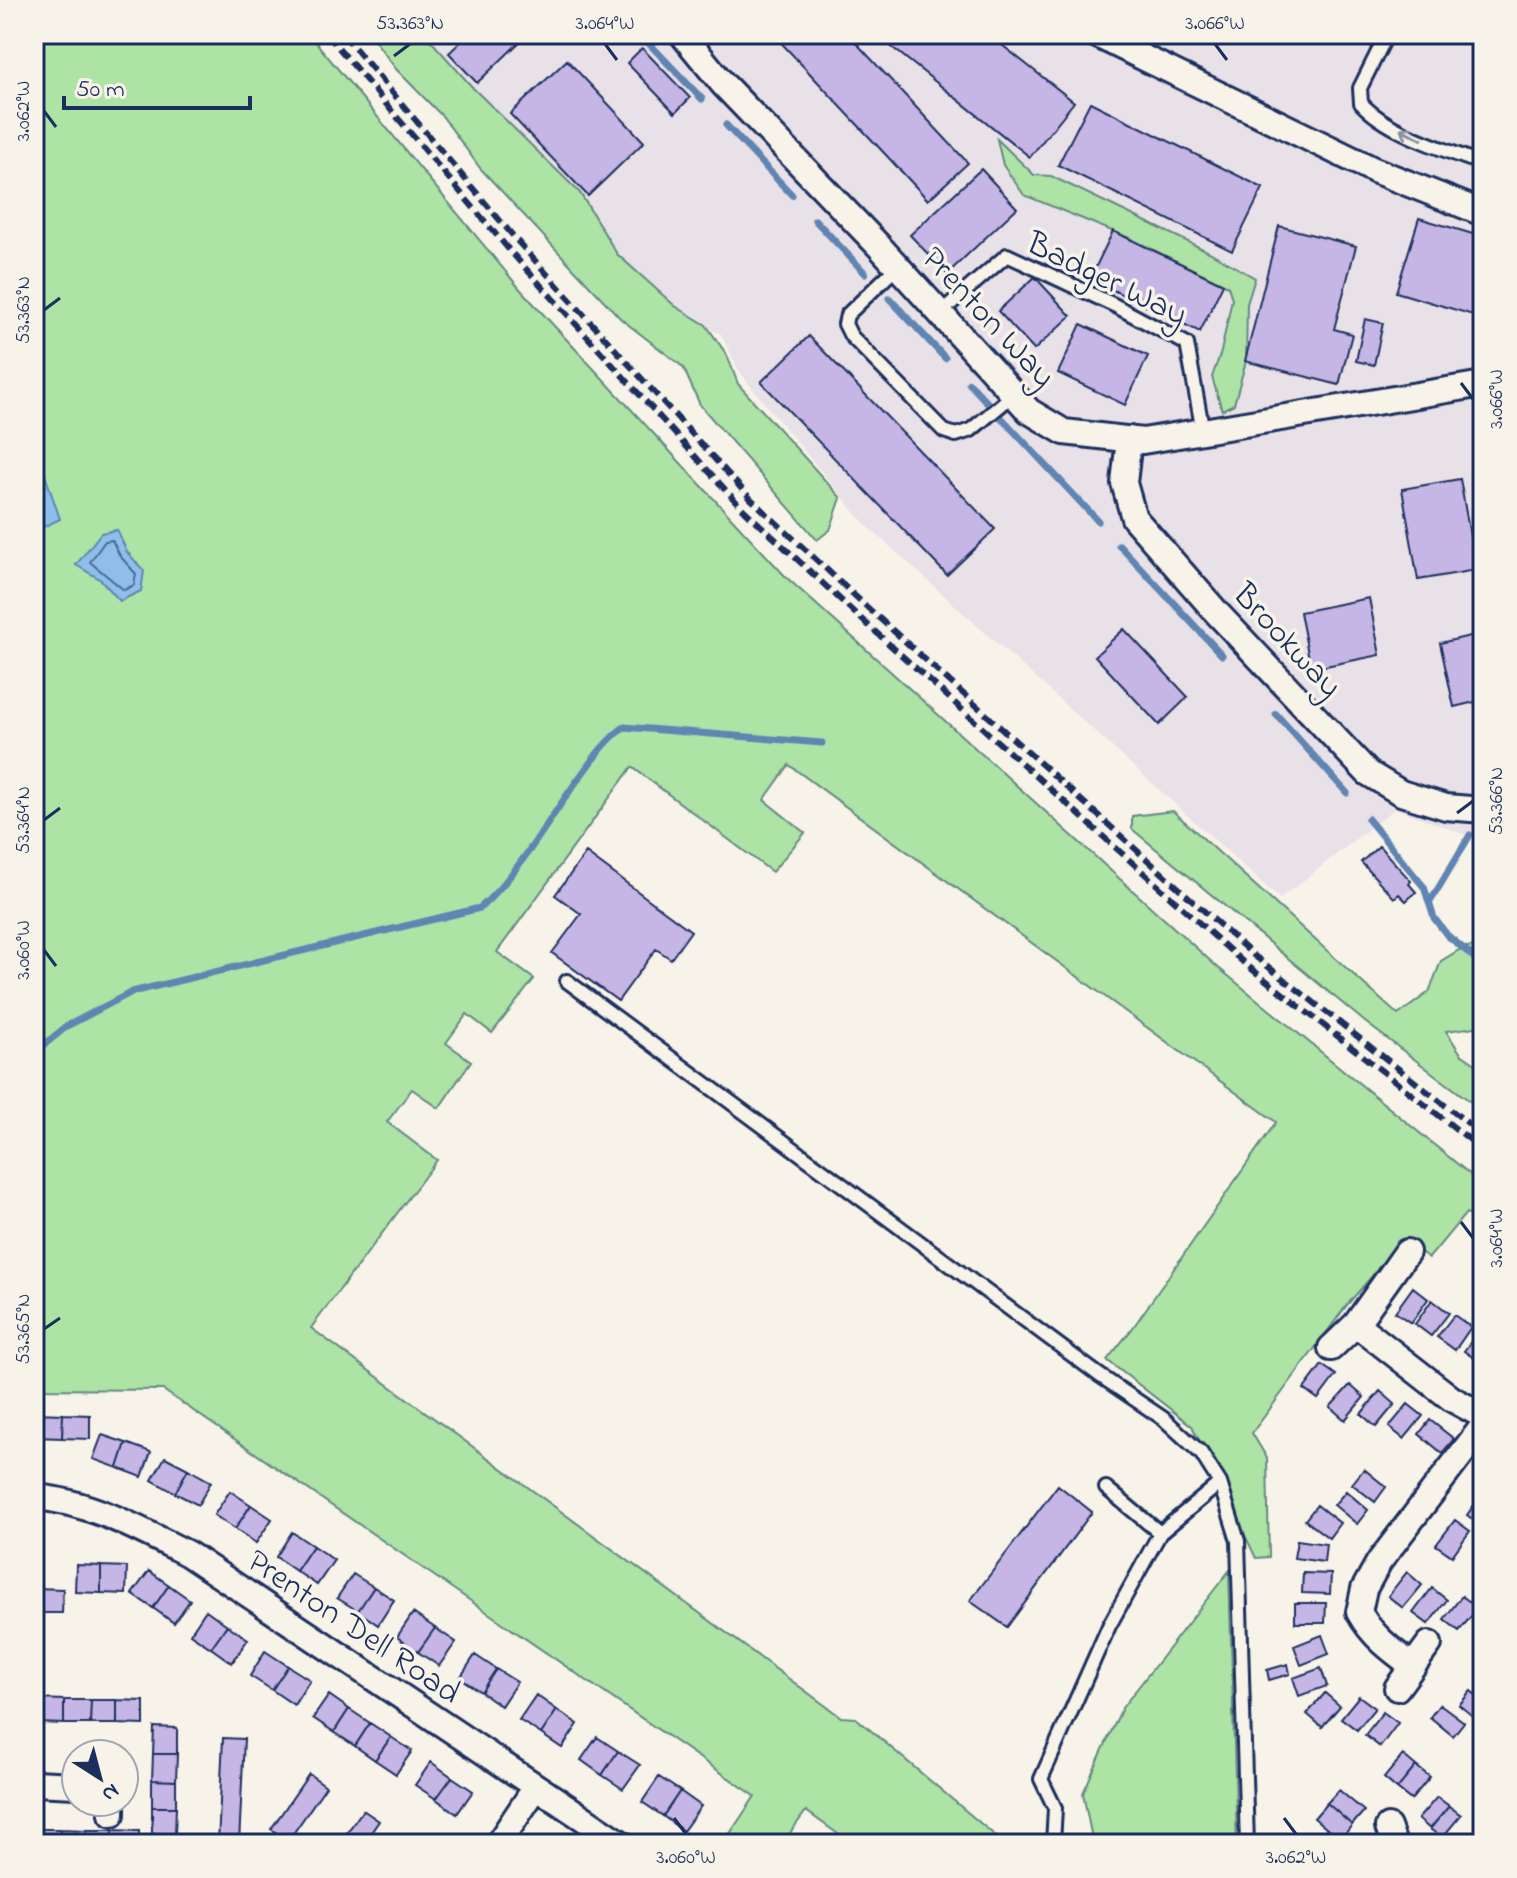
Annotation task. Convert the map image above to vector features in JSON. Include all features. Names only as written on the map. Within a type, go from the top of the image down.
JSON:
[{"type":"street","name":"Prenton Way","points":[[682,34],[723,84],[898,266],[1029,411],[1064,432],[1143,441],[1483,384]]},
{"type":"street","points":[[1095,34],[1374,170],[1483,213]]},
{"type":"street","name":"Brookway","points":[[1129,439],[1124,483],[1134,518],[1218,614],[1368,773],[1401,793],[1446,807],[1483,810]]},
{"type":"street","points":[[1331,1348],[1356,1324],[1407,1252]]},
{"type":"street","points":[[1356,1324],[1452,1399],[1483,1416]]},
{"type":"street","points":[[1413,1666],[1381,1642],[1367,1626],[1359,1612],[1364,1589],[1379,1562],[1483,1426]]},
{"type":"street","name":"Prenton Dell Road","points":[[34,1497],[57,1499],[124,1521],[188,1554],[622,1844]]},
{"type":"street","points":[[1397,1688],[1429,1644]]},
{"type":"street","points":[[34,1783],[60,1784]]},
{"type":"street","points":[[498,1844],[536,1787]]},
{"type":"lane","points":[[1387,34],[1360,88],[1361,103],[1380,119],[1426,142],[1483,164]]},
{"type":"lane","name":"Badger Way","points":[[940,313],[1007,255],[1114,305],[1187,344],[1203,432]]},
{"type":"lane","points":[[898,266],[847,315],[845,324],[851,336],[944,431],[956,435],[971,430],[1014,394]]},
{"type":"lane","points":[[567,981],[1099,1375],[1164,1419],[1201,1453],[1220,1483],[1238,1541],[1247,1844]]},
{"type":"lane","points":[[1053,1844],[1055,1808],[1041,1779],[1109,1626],[1160,1533],[1220,1483]]},
{"type":"lane","points":[[1106,1488],[1160,1533]]},
{"type":"shaded area","points":[[419,34],[1483,34],[1483,845],[1482,841],[1395,808],[1280,899],[865,524],[752,388],[738,369],[721,334],[618,286]]},
{"type":"green space","points":[[34,34],[309,34],[520,289],[786,577],[1215,965],[1483,1185],[1483,1223],[1466,1213],[1429,1258],[1403,1240],[1347,1305],[1252,1433],[1267,1458],[1269,1557],[1256,1558],[1192,1426],[1107,1360],[1132,1329],[1276,1122],[789,765],[764,800],[805,833],[772,872],[632,767],[497,952],[534,979],[492,1033],[467,1014],[446,1043],[471,1061],[439,1108],[412,1089],[387,1122],[437,1160],[311,1328],[841,1717],[856,1718],[1005,1844],[852,1844],[806,1811],[782,1844],[723,1844],[755,1796],[163,1390],[34,1389]]},
{"type":"green space","points":[[370,34],[425,34],[474,89],[580,193],[617,254],[675,306],[706,325],[727,355],[738,384],[841,498],[830,530],[817,540],[700,405],[683,367],[621,319],[480,168],[443,117],[396,69]]},
{"type":"green space","points":[[997,139],[1034,175],[1051,176],[1209,252],[1255,278],[1247,304],[1246,361],[1234,404],[1222,410],[1212,377],[1221,352],[1232,299],[1228,286],[1129,238],[1024,195],[1003,165]]},
{"type":"green space","points":[[1173,811],[1398,1015],[1429,992],[1441,961],[1464,947],[1483,946],[1483,1026],[1446,1031],[1461,1054],[1483,1069],[1483,1111],[1365,1022],[1132,829],[1132,816]]},
{"type":"green space","points":[[1229,1571],[1237,1844],[1093,1844],[1083,1793],[1122,1708]]},
{"type":"water","points":[[34,461],[41,463],[60,519],[39,529],[34,526]]},
{"type":"water","points":[[117,530],[127,552],[144,571],[141,591],[120,601],[101,580],[76,565],[101,533]]},
{"type":"building","points":[[469,34],[528,34],[477,83],[449,53]]},
{"type":"building","points":[[773,34],[848,34],[968,163],[928,200]]},
{"type":"building","points":[[879,34],[988,34],[1074,102],[1030,157]]},
{"type":"building","points":[[642,48],[690,98],[675,113],[627,63]]},
{"type":"building","points":[[567,60],[644,142],[588,196],[510,114]]},
{"type":"building","points":[[1090,102],[1263,188],[1232,251],[1058,165]]},
{"type":"building","points":[[981,169],[1017,208],[947,274],[910,235]]},
{"type":"building","points":[[1419,218],[1483,237],[1483,318],[1396,292]]},
{"type":"building","points":[[1279,226],[1356,246],[1334,329],[1352,334],[1339,385],[1245,361]]},
{"type":"building","points":[[1113,231],[1223,284],[1200,332],[1090,279]]},
{"type":"building","points":[[1035,277],[1071,316],[1034,350],[998,311]]},
{"type":"building","points":[[1365,319],[1383,323],[1374,365],[1356,361]]},
{"type":"building","points":[[1081,324],[1148,356],[1125,405],[1058,373]]},
{"type":"building","points":[[809,336],[995,529],[947,575],[761,382]]},
{"type":"building","points":[[1460,479],[1476,570],[1418,580],[1402,489]]},
{"type":"building","points":[[1369,598],[1380,655],[1311,669],[1300,612]]},
{"type":"building","points":[[1124,629],[1188,697],[1159,725],[1095,656]]},
{"type":"building","points":[[1483,633],[1483,700],[1454,707],[1440,643]]},
{"type":"building","points":[[1379,846],[1411,881],[1409,884],[1416,892],[1406,901],[1399,894],[1394,898],[1361,862]]},
{"type":"building","points":[[586,853],[691,931],[671,959],[656,949],[618,1001],[552,953],[581,914],[555,895]]},
{"type":"building","points":[[1413,1287],[1428,1299],[1411,1323],[1395,1312]]},
{"type":"building","points":[[1432,1300],[1449,1313],[1431,1336],[1415,1324]]},
{"type":"building","points":[[1454,1315],[1471,1327],[1455,1350],[1437,1337]]},
{"type":"building","points":[[1482,1327],[1483,1360],[1481,1363],[1464,1351]]},
{"type":"building","points":[[1322,1365],[1336,1375],[1318,1399],[1304,1389]]},
{"type":"building","points":[[1350,1385],[1364,1397],[1345,1420],[1330,1407]]},
{"type":"building","points":[[1380,1391],[1395,1404],[1376,1427],[1361,1414]]},
{"type":"building","points":[[1408,1404],[1423,1416],[1404,1439],[1389,1427]]},
{"type":"building","points":[[35,1413],[63,1414],[62,1438],[34,1437]]},
{"type":"building","points":[[63,1414],[90,1415],[90,1439],[62,1438]]},
{"type":"building","points":[[1430,1420],[1454,1439],[1442,1453],[1419,1434]]},
{"type":"building","points":[[102,1435],[126,1443],[118,1468],[93,1459]]},
{"type":"building","points":[[126,1443],[151,1452],[142,1477],[118,1468]]},
{"type":"building","points":[[165,1457],[188,1469],[175,1493],[152,1480]]},
{"type":"building","points":[[188,1469],[211,1482],[198,1505],[175,1493]]},
{"type":"building","points":[[1364,1469],[1386,1487],[1375,1502],[1352,1484]]},
{"type":"building","points":[[1058,1485],[1092,1512],[1007,1627],[970,1601]]},
{"type":"building","points":[[230,1491],[251,1505],[235,1529],[214,1515]]},
{"type":"building","points":[[1346,1491],[1368,1510],[1357,1524],[1334,1505]]},
{"type":"building","points":[[1477,1501],[1483,1505],[1483,1527],[1467,1515]]},
{"type":"building","points":[[251,1505],[272,1519],[256,1543],[235,1529]]},
{"type":"building","points":[[1317,1505],[1340,1523],[1329,1538],[1305,1520]]},
{"type":"building","points":[[1455,1520],[1470,1531],[1452,1556],[1436,1545]]},
{"type":"building","points":[[292,1532],[313,1546],[296,1571],[276,1557]]},
{"type":"building","points":[[1297,1540],[1326,1544],[1324,1562],[1294,1558]]},
{"type":"building","points":[[313,1546],[334,1560],[317,1585],[296,1571]]},
{"type":"building","points":[[76,1565],[101,1566],[101,1593],[75,1592]]},
{"type":"building","points":[[101,1566],[127,1567],[126,1594],[101,1593]]},
{"type":"building","points":[[149,1571],[169,1585],[153,1608],[132,1594]]},
{"type":"building","points":[[1407,1572],[1422,1585],[1403,1608],[1388,1596]]},
{"type":"building","points":[[1303,1573],[1331,1574],[1330,1594],[1302,1593]]},
{"type":"building","points":[[353,1574],[374,1587],[358,1611],[337,1598]]},
{"type":"building","points":[[169,1585],[190,1600],[174,1623],[153,1608]]},
{"type":"building","points":[[374,1587],[394,1600],[378,1625],[358,1611]]},
{"type":"building","points":[[35,1588],[63,1589],[62,1613],[35,1613]]},
{"type":"building","points":[[1432,1588],[1447,1600],[1428,1624],[1413,1613]]},
{"type":"building","points":[[1462,1596],[1478,1608],[1459,1631],[1444,1619]]},
{"type":"building","points":[[1295,1603],[1326,1603],[1325,1623],[1295,1623]]},
{"type":"building","points":[[206,1610],[227,1625],[211,1648],[190,1634]]},
{"type":"building","points":[[413,1613],[435,1628],[418,1652],[397,1637]]},
{"type":"building","points":[[227,1625],[248,1639],[232,1663],[211,1648]]},
{"type":"building","points":[[435,1628],[456,1642],[439,1666],[418,1652]]},
{"type":"building","points":[[1322,1635],[1329,1654],[1301,1665],[1294,1646]]},
{"type":"building","points":[[265,1651],[288,1666],[272,1690],[250,1676]]},
{"type":"building","points":[[475,1655],[496,1669],[481,1692],[460,1678]]},
{"type":"building","points":[[1288,1664],[1290,1674],[1269,1680],[1267,1670]]},
{"type":"building","points":[[288,1666],[310,1680],[294,1705],[272,1690]]},
{"type":"building","points":[[1321,1668],[1327,1686],[1299,1696],[1293,1678]]},
{"type":"building","points":[[496,1669],[517,1682],[501,1706],[481,1692]]},
{"type":"building","points":[[1471,1691],[1483,1701],[1482,1724],[1459,1705]]},
{"type":"building","points":[[1325,1693],[1340,1706],[1322,1727],[1307,1714]]},
{"type":"building","points":[[329,1695],[349,1709],[334,1732],[313,1718]]},
{"type":"building","points":[[536,1695],[557,1710],[541,1734],[519,1720]]},
{"type":"building","points":[[1359,1696],[1375,1708],[1357,1730],[1341,1718]]},
{"type":"building","points":[[37,1699],[64,1700],[64,1724],[37,1723]]},
{"type":"building","points":[[64,1700],[91,1700],[90,1724],[64,1724]]},
{"type":"building","points":[[91,1700],[117,1700],[117,1724],[90,1724]]},
{"type":"building","points":[[117,1700],[144,1701],[144,1725],[117,1724]]},
{"type":"building","points":[[1440,1704],[1464,1722],[1453,1736],[1430,1717]]},
{"type":"building","points":[[349,1709],[370,1723],[355,1746],[334,1732]]},
{"type":"building","points":[[557,1710],[578,1724],[562,1748],[541,1734]]},
{"type":"building","points":[[1383,1712],[1398,1723],[1380,1747],[1365,1735]]},
{"type":"building","points":[[370,1723],[391,1737],[375,1760],[355,1746]]},
{"type":"building","points":[[154,1727],[177,1728],[177,1754],[153,1754]]},
{"type":"building","points":[[391,1737],[412,1751],[396,1774],[375,1760]]},
{"type":"building","points":[[597,1737],[618,1751],[602,1775],[581,1760]]},
{"type":"building","points":[[223,1738],[244,1739],[239,1844],[218,1844]]},
{"type":"building","points":[[618,1751],[640,1765],[623,1789],[602,1775]]},
{"type":"building","points":[[153,1754],[177,1754],[176,1781],[152,1780]]},
{"type":"building","points":[[1403,1755],[1416,1766],[1397,1789],[1384,1778]]},
{"type":"building","points":[[431,1762],[452,1777],[436,1799],[415,1785]]},
{"type":"building","points":[[1416,1766],[1430,1777],[1411,1800],[1397,1789]]},
{"type":"building","points":[[309,1774],[326,1786],[288,1841],[271,1829]]},
{"type":"building","points":[[452,1777],[473,1791],[457,1814],[436,1799]]},
{"type":"building","points":[[659,1777],[680,1791],[663,1816],[642,1802]]},
{"type":"building","points":[[152,1780],[176,1781],[176,1807],[152,1807]]},
{"type":"building","points":[[1339,1790],[1364,1811],[1352,1825],[1327,1803]]},
{"type":"building","points":[[680,1791],[701,1806],[683,1831],[663,1816]]},
{"type":"building","points":[[1437,1797],[1449,1806],[1430,1829],[1418,1819]]},
{"type":"building","points":[[1327,1803],[1352,1825],[1340,1840],[1314,1818]]},
{"type":"building","points":[[1449,1806],[1461,1815],[1442,1838],[1430,1829]]},
{"type":"building","points":[[152,1807],[176,1807],[175,1834],[152,1834]]},
{"type":"building","points":[[363,1810],[379,1821],[363,1844],[339,1844]]},
{"type":"building","points":[[34,1829],[60,1829],[60,1844],[34,1844]]},
{"type":"building","points":[[60,1829],[87,1830],[86,1844],[60,1844]]},
{"type":"building","points":[[87,1830],[113,1830],[112,1844],[86,1844]]},
{"type":"building","points":[[113,1830],[139,1831],[139,1844],[112,1844]]},
{"type":"waterway","points":[[640,34],[702,99]]},
{"type":"waterway","points":[[726,125],[792,195]]},
{"type":"waterway","points":[[815,220],[865,273]]},
{"type":"waterway","points":[[889,298],[945,358]]},
{"type":"waterway","points":[[969,383],[1098,521]]},
{"type":"waterway","points":[[1119,545],[1222,655]]},
{"type":"waterway","points":[[1276,714],[1347,793]]},
{"type":"waterway","points":[[34,1053],[67,1026],[132,992],[480,908],[522,861],[597,755],[624,727],[822,743]]},
{"type":"waterway","points":[[1368,819],[1424,887],[1434,918],[1447,935],[1483,965]]},
{"type":"waterway","points":[[1430,902],[1470,835]]},
{"type":"railway","points":[[327,34],[510,251],[741,507],[1244,963],[1483,1150]]},
{"type":"railway","points":[[343,34],[519,243],[750,498],[1252,954],[1483,1135]]}]
